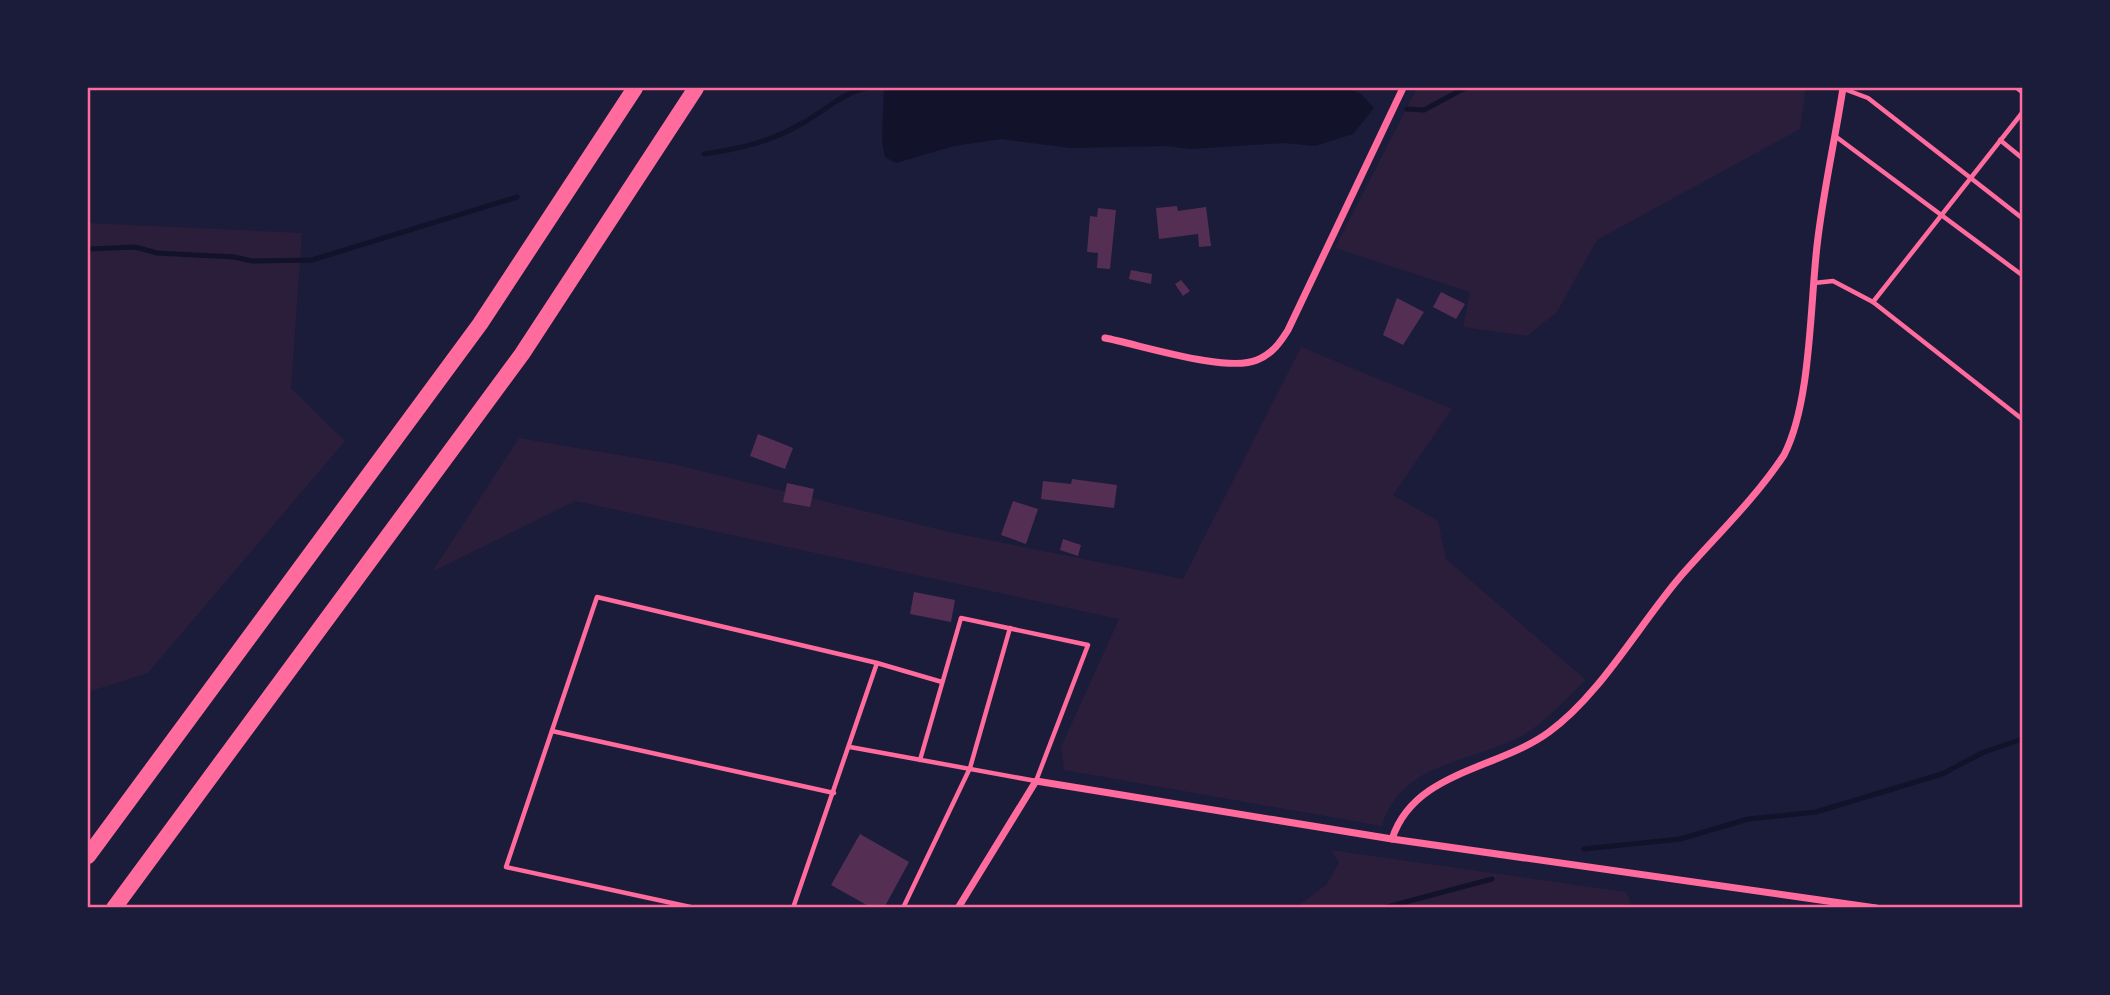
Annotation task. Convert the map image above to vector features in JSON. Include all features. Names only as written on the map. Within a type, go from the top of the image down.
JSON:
[{"type":"highway","points":[[88,856],[480,324],[635,88]]},
{"type":"highway","points":[[114,908],[522,354],[696,88]]},
{"type":"street","points":[[1105,338],[1227,364],[1255,361],[1269,353],[1288,330],[1403,88]]},
{"type":"street","points":[[1392,839],[1402,814],[1429,790],[1506,757],[1551,730],[1597,684],[1680,577],[1774,471],[1792,440],[1798,422],[1813,284],[1843,88]]},
{"type":"street","points":[[958,908],[1036,781],[1392,839],[1876,908]]},
{"type":"lane","points":[[1843,88],[1868,98],[2022,218]]},
{"type":"lane","points":[[2017,88],[2022,92]]},
{"type":"lane","points":[[1873,302],[2022,113]]},
{"type":"lane","points":[[1835,135],[2022,275]]},
{"type":"lane","points":[[2000,140],[2022,158]]},
{"type":"lane","points":[[1813,284],[1833,281],[1873,302],[2022,419]]},
{"type":"lane","points":[[695,908],[506,867],[597,597],[877,663],[943,682]]},
{"type":"lane","points":[[850,747],[920,760],[970,768],[1036,781],[1088,645],[961,618],[920,760]]},
{"type":"lane","points":[[903,908],[970,768],[1010,628]]},
{"type":"lane","points":[[793,908],[877,663]]},
{"type":"lane","points":[[552,731],[834,793]]},
{"type":"shaded area","points":[[884,88],[1345,88],[1360,93],[1374,108],[1353,134],[1315,146],[1285,143],[1191,149],[1166,146],[1071,148],[1001,139],[954,146],[896,163],[885,157],[882,141]]},
{"type":"shaded area","points":[[1417,88],[1806,88],[1800,129],[1597,240],[1557,312],[1527,336],[1463,327],[1470,292],[1335,248]]},
{"type":"shaded area","points":[[88,223],[302,233],[291,388],[345,441],[148,673],[88,692]]},
{"type":"shaded area","points":[[1301,347],[1452,409],[1393,495],[1438,521],[1446,559],[1586,680],[1530,731],[1510,742],[1424,774],[1392,803],[1382,826],[1064,770],[1061,747],[1119,619],[575,501],[432,572],[519,438],[673,464],[954,533],[1183,579]]},
{"type":"shaded area","points":[[1331,850],[1626,892],[1631,903],[1616,908],[1296,907],[1326,885],[1339,863]]},
{"type":"building","points":[[1177,206],[1178,211],[1206,207],[1211,246],[1199,247],[1198,234],[1159,239],[1156,208]]},
{"type":"building","points":[[1098,208],[1116,210],[1110,269],[1097,268],[1098,253],[1087,252],[1090,216],[1097,217]]},
{"type":"building","points":[[1131,270],[1152,274],[1151,284],[1129,279]]},
{"type":"building","points":[[1181,280],[1190,291],[1183,296],[1175,284]]},
{"type":"building","points":[[1441,292],[1465,304],[1456,319],[1433,307]]},
{"type":"building","points":[[1397,298],[1424,312],[1403,345],[1383,335]]},
{"type":"building","points":[[758,434],[793,448],[785,469],[750,456]]},
{"type":"building","points":[[1072,479],[1117,485],[1114,508],[1041,499],[1043,481],[1071,484]]},
{"type":"building","points":[[787,483],[814,489],[810,507],[783,502]]},
{"type":"building","points":[[1013,501],[1038,509],[1026,544],[1001,535]]},
{"type":"building","points":[[1063,539],[1081,545],[1078,556],[1060,550]]},
{"type":"building","points":[[914,592],[955,600],[951,622],[910,614]]},
{"type":"building","points":[[860,834],[909,862],[884,908],[872,908],[831,885]]},
{"type":"waterway","points":[[704,154],[742,147],[778,136],[849,94],[867,88]]},
{"type":"waterway","points":[[1407,109],[1424,110],[1465,88]]},
{"type":"waterway","points":[[88,249],[135,247],[157,253],[234,257],[252,261],[312,260],[517,197]]},
{"type":"waterway","points":[[1584,849],[1680,839],[1748,819],[1816,812],[1942,774],[1982,753],[2022,739]]},
{"type":"waterway","points":[[1383,908],[1492,879]]}]
